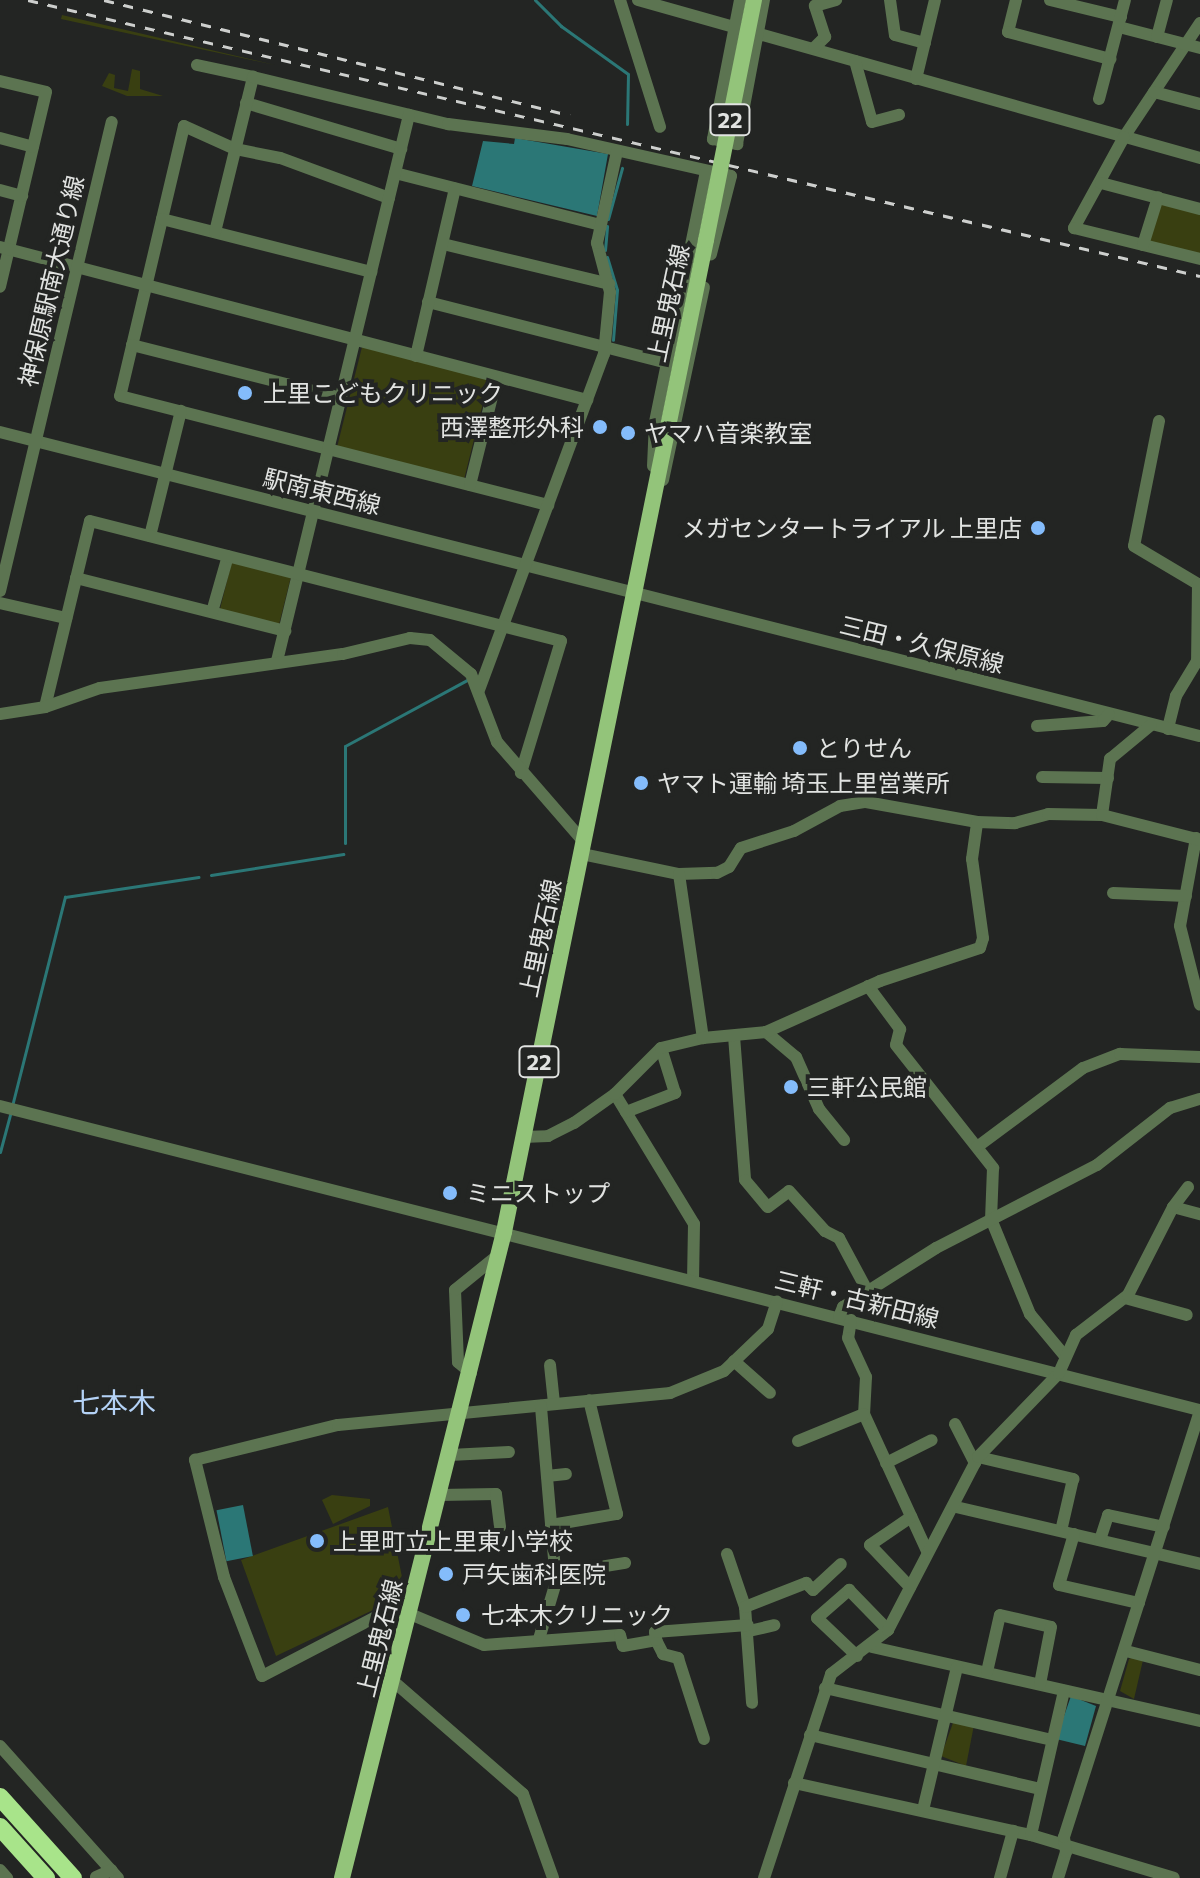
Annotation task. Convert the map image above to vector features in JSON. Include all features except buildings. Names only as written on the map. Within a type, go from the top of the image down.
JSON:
[{"type":"highway","points":[[0,1797],[73,1878]]},
{"type":"highway","points":[[0,1827],[46,1878]]},
{"type":"main road","name":"上里鬼石線","points":[[342,1878],[462,1412],[504,1232],[754,0]]},
{"type":"street","points":[[620,0],[660,127]]},
{"type":"street","points":[[638,0],[1200,158]]},
{"type":"street","points":[[740,0],[713,139],[737,144],[764,0]]},
{"type":"street","points":[[814,48],[825,37],[815,6],[836,0]]},
{"type":"street","points":[[890,0],[895,35],[925,43]]},
{"type":"street","points":[[916,79],[935,0]]},
{"type":"street","points":[[1016,0],[1008,32],[1110,59]]},
{"type":"street","points":[[1050,0],[1157,37],[1200,48]]},
{"type":"street","points":[[1099,99],[1125,0]]},
{"type":"street","points":[[1157,37],[1167,0]]},
{"type":"street","points":[[1200,23],[1124,137],[1074,228],[1200,259]]},
{"type":"street","points":[[855,61],[872,122],[899,115]]},
{"type":"street","points":[[197,65],[409,115],[617,151],[731,176],[674,446],[665,478],[654,493]]},
{"type":"street","points":[[215,232],[253,77]]},
{"type":"street","points":[[0,81],[46,92],[22,196],[4,248],[0,287]]},
{"type":"street","points":[[1154,92],[1200,104]]},
{"type":"street","points":[[246,103],[401,149]]},
{"type":"street","points":[[277,661],[409,115]]},
{"type":"street","name":"神保原駅南大通り線","points":[[0,591],[112,122]]},
{"type":"street","points":[[389,198],[280,158],[235,149],[184,126],[120,396],[548,505]]},
{"type":"street","points":[[0,138],[33,147]]},
{"type":"street","points":[[479,690],[606,348],[609,284],[597,243],[617,151]]},
{"type":"street","points":[[654,493],[655,422],[706,171]]},
{"type":"street","points":[[395,173],[600,225]]},
{"type":"street","points":[[1101,183],[1200,209]]},
{"type":"street","points":[[416,356],[455,188]]},
{"type":"street","points":[[0,190],[22,196]]},
{"type":"street","points":[[1143,245],[1158,197]]},
{"type":"street","points":[[162,219],[371,272]]},
{"type":"street","points":[[443,244],[609,284]]},
{"type":"street","points":[[4,248],[146,288],[587,400]]},
{"type":"street","points":[[428,302],[667,363]]},
{"type":"street","points":[[132,345],[341,398]]},
{"type":"street","points":[[470,485],[497,377]]},
{"type":"street","points":[[150,536],[181,411]]},
{"type":"street","points":[[1159,421],[1134,546],[1198,584],[1197,661],[1176,696],[1168,729]]},
{"type":"street","name":"駅南東西線","points":[[0,432],[634,592]]},
{"type":"street","points":[[45,707],[90,521],[561,641],[521,773]]},
{"type":"street","points":[[212,612],[228,556]]},
{"type":"street","points":[[76,578],[285,631]]},
{"type":"street","name":"三田・久保原線","points":[[634,592],[1200,736]]},
{"type":"street","points":[[0,603],[66,618]]},
{"type":"street","points":[[0,714],[45,707],[100,688],[421,638],[462,663],[479,690],[490,730],[583,848],[679,874],[725,870],[737,850],[858,802],[977,822],[1015,823],[1048,814],[1102,815],[1198,839],[1180,926],[1194,970],[1200,1005]]},
{"type":"street","points":[[1037,726],[1103,721],[1109,714]]},
{"type":"street","points":[[1102,815],[1110,759],[1151,725]]},
{"type":"street","points":[[1042,777],[1108,778]]},
{"type":"street","points":[[523,1137],[561,1131],[615,1094],[661,1048],[703,1038],[766,1032],[868,986],[980,948],[983,938],[972,859],[977,822]]},
{"type":"street","points":[[679,874],[703,1038]]},
{"type":"street","points":[[1113,893],[1186,896]]},
{"type":"street","points":[[868,986],[900,1029],[896,1045],[993,1168],[991,1219],[1030,1314],[1064,1355]]},
{"type":"street","points":[[766,1032],[796,1057],[819,1109],[844,1140]]},
{"type":"street","points":[[734,1036],[745,1180],[768,1207],[789,1191],[825,1231],[839,1238],[868,1292]]},
{"type":"street","points":[[626,1112],[675,1093],[661,1048]]},
{"type":"street","points":[[977,1147],[1083,1068],[1120,1054],[1200,1057]]},
{"type":"street","points":[[615,1094],[694,1224],[693,1280]]},
{"type":"street","points":[[927,1551],[864,1414],[866,1377],[848,1338],[843,1307],[991,1219],[1097,1165],[1170,1108],[1200,1099]]},
{"type":"street","name":"三軒・古新田線","points":[[7,1108],[845,1318],[1200,1411]]},
{"type":"street","points":[[764,1878],[831,1674],[872,1647],[888,1630],[927,1551],[956,1507],[976,1460],[1059,1373],[1064,1355],[1076,1335],[1125,1298],[1138,1282],[1173,1207],[1188,1187]]},
{"type":"street","points":[[1173,1207],[1200,1214]]},
{"type":"street","points":[[471,1373],[458,1362],[455,1290],[498,1255]]},
{"type":"street","points":[[1125,1298],[1187,1315]]},
{"type":"street","points":[[414,1597],[262,1676],[224,1577],[195,1460],[298,1432],[462,1412],[670,1393],[716,1378],[768,1329],[777,1301]]},
{"type":"street","points":[[734,1361],[770,1393]]},
{"type":"street","points":[[539,1639],[556,1574],[547,1476],[550,1365]]},
{"type":"street","points":[[551,1525],[617,1514],[589,1400]]},
{"type":"street","points":[[1058,1878],[1066,1847],[1064,1837],[1126,1651],[1154,1550],[1200,1411]]},
{"type":"street","points":[[798,1441],[864,1414]]},
{"type":"street","points":[[955,1424],[976,1460],[1073,1479],[1059,1585],[1139,1603]]},
{"type":"street","points":[[886,1463],[932,1440]]},
{"type":"street","points":[[450,1455],[509,1452]]},
{"type":"street","points":[[547,1476],[566,1474]]},
{"type":"street","points":[[440,1495],[496,1494],[500,1527]]},
{"type":"street","points":[[956,1507],[1154,1550],[1200,1564]]},
{"type":"street","points":[[1100,1540],[1108,1515],[1164,1527]]},
{"type":"street","points":[[910,1587],[870,1545],[911,1517]]},
{"type":"street","points":[[727,1554],[745,1607],[752,1703]]},
{"type":"street","points":[[556,1574],[625,1563]]},
{"type":"street","points":[[745,1607],[806,1583],[813,1590],[841,1564]]},
{"type":"street","points":[[857,1656],[817,1618],[849,1590],[888,1630]]},
{"type":"street","points":[[410,1614],[484,1645],[620,1635],[623,1646],[656,1640]]},
{"type":"street","points":[[987,1672],[1000,1615],[1051,1627],[1040,1684]]},
{"type":"street","points":[[704,1739],[678,1658],[663,1654],[655,1632],[774,1625]]},
{"type":"street","points":[[872,1647],[1200,1721]]},
{"type":"street","points":[[1126,1651],[1200,1670]]},
{"type":"street","points":[[923,1810],[957,1667]]},
{"type":"street","points":[[393,1681],[523,1794],[553,1878]]},
{"type":"street","points":[[825,1688],[1052,1740]]},
{"type":"street","points":[[1031,1835],[1064,1691]]},
{"type":"street","points":[[810,1735],[1041,1789]]},
{"type":"street","points":[[0,1746],[115,1874]]},
{"type":"street","points":[[794,1783],[1031,1835],[1174,1878]]},
{"type":"street","points":[[1000,1878],[1013,1831]]},
{"type":"street","points":[[0,1870],[7,1878]]},
{"type":"street","points":[[96,1877],[115,1874]]},
{"type":"green space","points":[[62,15],[275,65],[61,19]]},
{"type":"green space","points":[[132,69],[140,71],[140,89],[163,96],[127,96],[102,86],[109,73],[115,75],[114,88],[128,91]]},
{"type":"green space","points":[[1159,204],[1200,213],[1200,255],[1152,244],[1148,238]]},
{"type":"green space","points":[[362,347],[489,379],[464,479],[337,447]]},
{"type":"green space","points":[[232,561],[291,576],[279,624],[220,610]]},
{"type":"green space","points":[[332,1495],[370,1499],[370,1506],[333,1524],[322,1500]]},
{"type":"green space","points":[[388,1507],[403,1582],[396,1585],[392,1601],[276,1656],[241,1560]]},
{"type":"green space","points":[[1129,1659],[1143,1660],[1134,1699],[1120,1691]]},
{"type":"green space","points":[[954,1720],[974,1725],[966,1766],[941,1756]]},
{"type":"water","points":[[515,138],[608,154],[597,216],[472,186],[483,141],[514,144]]},
{"type":"water","points":[[243,1505],[253,1556],[226,1561],[216,1510]]},
{"type":"water","points":[[1071,1696],[1096,1706],[1085,1746],[1056,1739]]},
{"type":"waterway","points":[[535,0],[561,26],[628,74],[627,124]]},
{"type":"waterway","points":[[608,219],[622,168]]},
{"type":"waterway","points":[[605,250],[607,226]]},
{"type":"waterway","points":[[607,257],[617,290],[613,340]]},
{"type":"waterway","points":[[345,843],[345,746],[467,680]]},
{"type":"waterway","points":[[211,875],[343,854]]},
{"type":"waterway","points":[[12,1106],[65,897],[199,877]]},
{"type":"waterway","points":[[0,1152],[10,1114]]},
{"type":"railway","points":[[28,0],[1200,276]]},
{"type":"railway","points":[[104,0],[570,115]]},
{"type":"place","name":"上里こどもクリニック","points":[[245,393]]},
{"type":"place","name":"西澤整形外科","points":[[600,427]]},
{"type":"place","name":"ヤマハ音楽教室","points":[[628,433]]},
{"type":"place","name":"メガセンタートライアル 上里店","points":[[1038,528]]},
{"type":"place","name":"とりせん","points":[[800,748]]},
{"type":"place","name":"ヤマト運輸 埼玉上里営業所","points":[[641,783]]},
{"type":"place","name":"三軒公民館","points":[[791,1087]]},
{"type":"place","name":"ミニストップ","points":[[450,1193]]},
{"type":"place","name":"上里町立上里東小学校","points":[[317,1541]]},
{"type":"place","name":"戸矢歯科医院","points":[[446,1574]]},
{"type":"place","name":"七本木クリニック","points":[[463,1615]]},
{"type":"district","name":"七本木","points":[[114,1402]]}]
